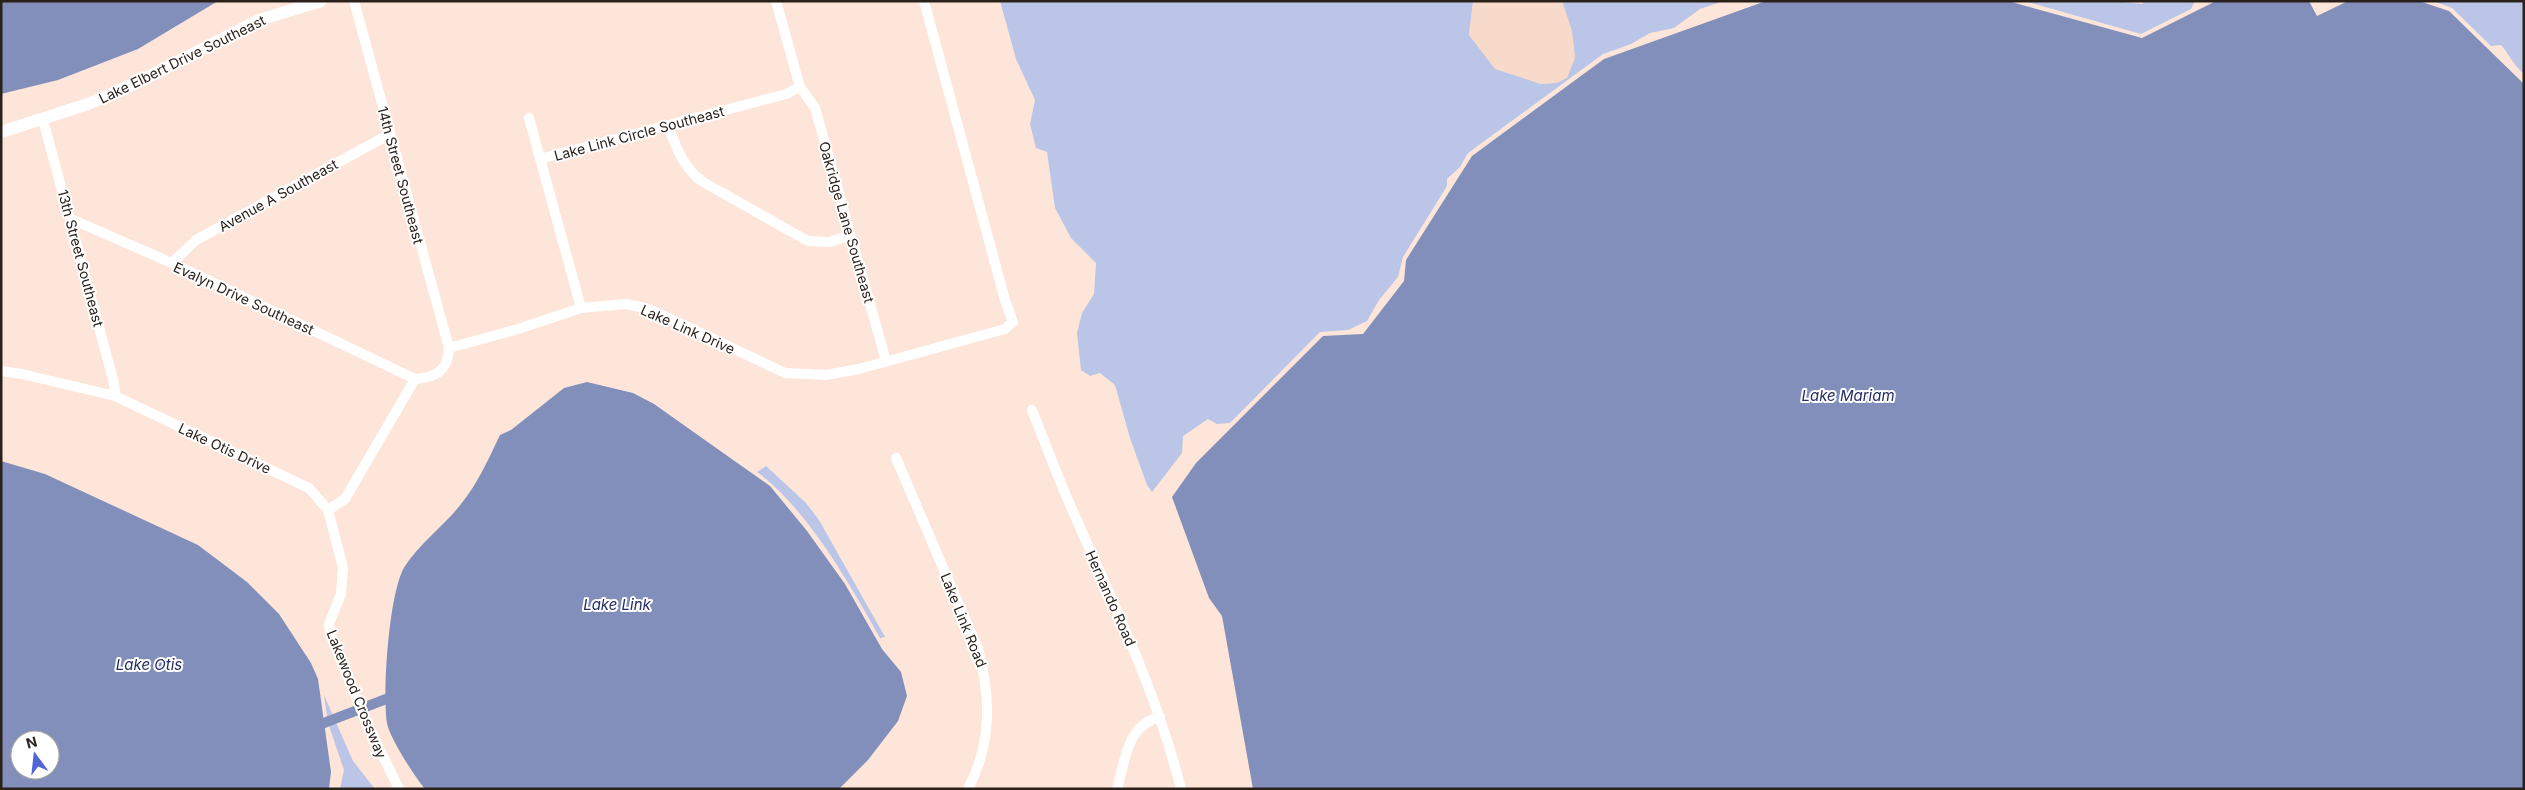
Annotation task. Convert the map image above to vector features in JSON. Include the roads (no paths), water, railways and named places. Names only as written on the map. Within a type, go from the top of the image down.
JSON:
[{"type":"main road","name":"Lake Elbert Drive Southeast","points":[[1,132],[44,120],[134,84],[234,31],[277,14],[321,1]]},
{"type":"street","name":"14th Street Southeast","points":[[354,1],[449,348]]},
{"type":"street","points":[[776,1],[800,86]]},
{"type":"street","name":"Lake Link Drive","points":[[449,348],[518,329],[580,308],[626,304],[649,309],[785,373],[826,375],[1004,329],[1013,322],[924,1]]},
{"type":"street","name":"Lake Link Circle Southeast","points":[[580,308],[540,159],[786,94],[800,86]]},
{"type":"street","name":"Oakridge Lane Southeast","points":[[800,86],[815,108],[886,361]]},
{"type":"street","points":[[529,118],[540,159]]},
{"type":"street","name":"13th Street Southeast","points":[[44,120],[114,383],[115,396]]},
{"type":"street","points":[[668,126],[684,162],[692,174],[703,182],[808,241],[830,242],[850,235]]},
{"type":"street","name":"Avenue A Southeast","points":[[172,263],[196,240],[390,134]]},
{"type":"street","name":"Evalyn Drive Southeast","points":[[71,218],[172,263],[415,379]]},
{"type":"street","points":[[328,510],[345,500],[415,379],[429,378],[442,370],[448,360],[449,348]]},
{"type":"street","name":"Lake Otis Drive","points":[[1,371],[22,374],[115,396],[309,488],[328,510]]},
{"type":"street","name":"Hernando Road","points":[[1032,410],[1074,513],[1140,661],[1160,716],[1181,789]]},
{"type":"street","name":"Lake Link Road","points":[[896,458],[978,649],[987,682],[988,715],[983,749],[968,789]]},
{"type":"street","name":"Lakewood Crossway","points":[[328,510],[343,568],[341,594],[329,624],[330,633],[365,719],[399,789]]},
{"type":"street","points":[[1117,789],[1130,739],[1148,719],[1160,716]]},
{"type":"water","points":[[1,1],[218,1],[138,49],[58,80],[1,94]]},
{"type":"water","name":"Lake Mariam","points":[[1766,1],[2008,1],[2142,38],[2216,1],[2309,1],[2317,16],[2348,1],[2419,1],[2449,11],[2524,84],[2524,789],[1253,789],[1222,616],[1209,598],[1172,497],[1196,463],[1323,336],[1363,334],[1404,281],[1406,260],[1472,156],[1604,59]]},
{"type":"water","name":"Lake Link","points":[[587,382],[633,393],[654,404],[770,486],[807,531],[845,584],[882,649],[901,672],[907,696],[898,721],[868,760],[839,789],[425,789],[403,757],[392,738],[387,723],[385,690],[391,619],[399,578],[411,558],[454,512],[473,488],[500,435],[511,430],[564,388]]},
{"type":"water","name":"Lake Otis","points":[[1,461],[45,474],[198,545],[247,582],[279,614],[311,663],[318,679],[331,772],[329,789],[1,789]]},
{"type":"waterway","points":[[324,723],[386,699]]}]
